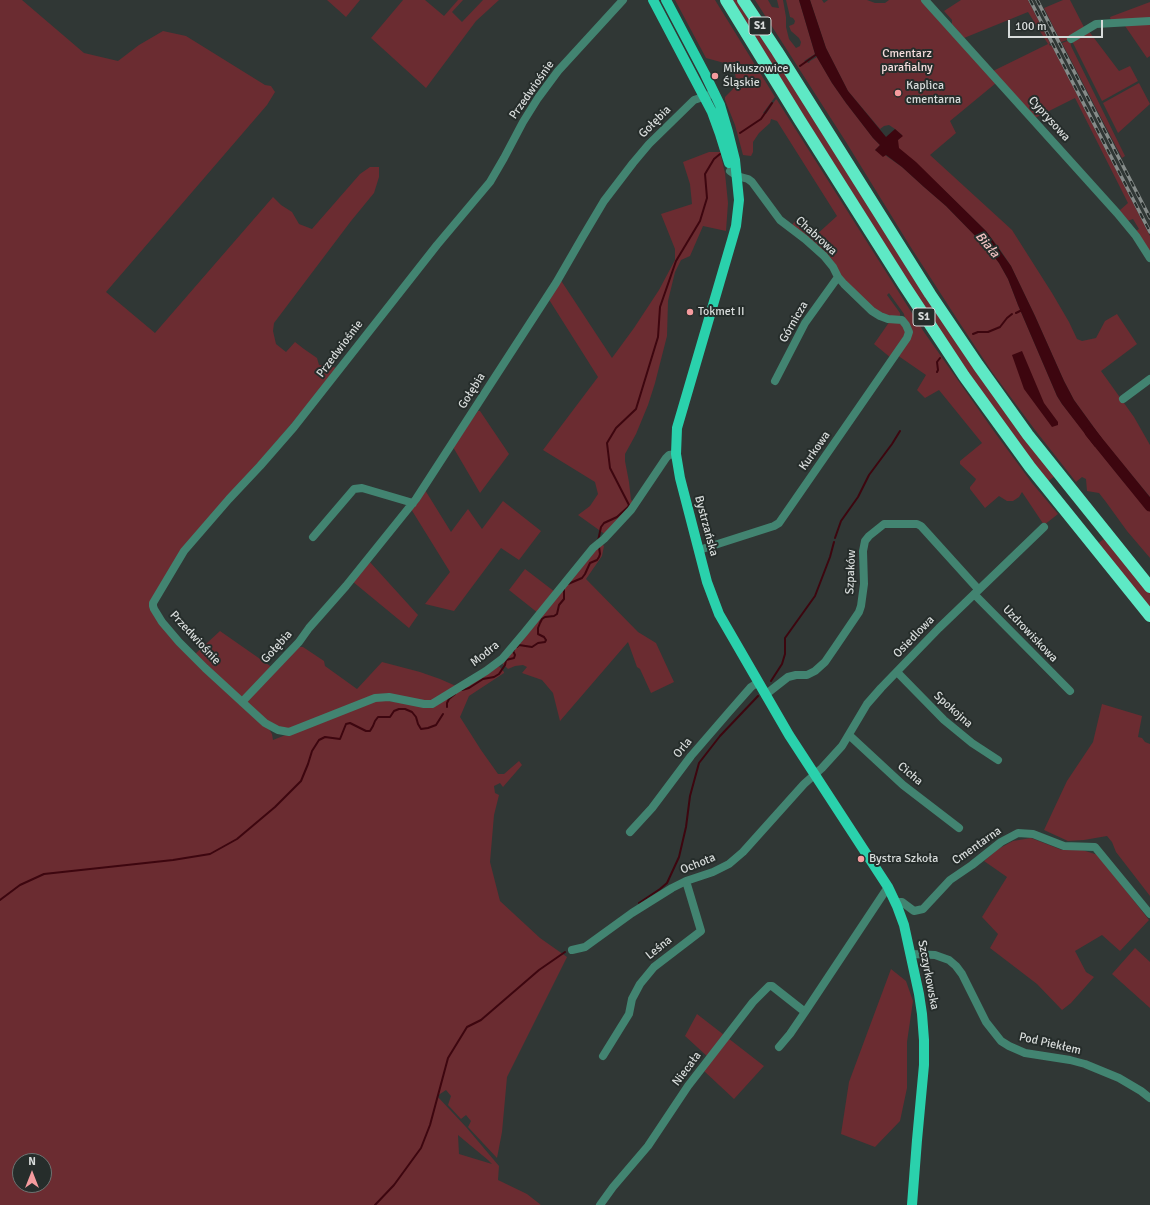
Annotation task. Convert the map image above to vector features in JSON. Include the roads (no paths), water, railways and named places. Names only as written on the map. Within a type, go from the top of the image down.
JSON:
[{"type":"highway","name":"S1","points":[[726,0],[803,126],[964,376],[1030,467],[1150,616]]},
{"type":"highway","name":"S1","points":[[743,0],[777,51],[934,300],[978,365],[1033,441],[1150,587]]},
{"type":"highway","points":[[751,0],[771,33],[777,51]]},
{"type":"main road","name":"Bystrzańska","points":[[653,0],[704,96],[734,173]]},
{"type":"main road","name":"Bystrzańska","points":[[666,0],[722,111],[728,132],[734,173],[739,194],[736,226],[678,422],[676,454],[680,478],[711,594],[719,614],[757,683],[814,775]]},
{"type":"main road","name":"Szczyrkowska","points":[[814,775],[888,887],[896,902],[904,925],[911,954],[921,1003],[924,1040],[924,1065],[916,1140],[912,1205]]},
{"type":"street","name":"Przedwiośnie","points":[[242,702],[179,642],[157,614],[153,603],[184,551],[224,504],[276,449],[437,245],[490,182],[538,98],[563,66],[623,0]]},
{"type":"street","name":"Cyprysowa","points":[[925,0],[1109,203],[1136,236],[1150,258]]},
{"type":"street","points":[[1072,39],[1096,24],[1150,22]]},
{"type":"street","name":"Gołębia","points":[[242,702],[299,642],[312,624],[346,586],[413,503],[556,283],[604,202],[633,163],[694,100],[714,94]]},
{"type":"street","name":"Chabrowa","points":[[734,173],[752,182],[780,220],[824,256],[833,267],[838,277],[872,310],[880,316],[888,319],[902,320]]},
{"type":"street","name":"Górnicza","points":[[775,381],[805,323],[838,277]]},
{"type":"street","name":"Kurkowa","points":[[699,550],[780,523],[907,338],[909,332],[908,328],[902,320]]},
{"type":"street","points":[[1123,399],[1150,379]]},
{"type":"street","name":"Modra","points":[[242,702],[269,726],[278,730],[289,732],[375,698],[390,697],[424,704],[432,704],[498,662],[524,633],[596,545],[604,539],[632,510],[666,458],[669,455],[676,454]]},
{"type":"street","points":[[312,537],[354,488],[362,488],[413,503]]},
{"type":"street","name":"Szpaków","points":[[765,695],[788,677],[807,675],[815,671],[820,667],[836,646],[859,612],[861,606],[864,584],[865,542],[880,526],[884,524],[917,524],[921,526],[976,591]]},
{"type":"street","name":"Osiedlowa","points":[[814,775],[837,752],[867,704],[976,591],[1044,527]]},
{"type":"street","name":"Uzdrowiskowa","points":[[976,591],[1070,691]]},
{"type":"street","name":"Spokojna","points":[[897,672],[944,720],[972,743],[998,760]]},
{"type":"street","name":"Orla","points":[[630,832],[652,808],[691,756],[751,687],[757,683]]},
{"type":"street","name":"Cicha","points":[[849,735],[903,785],[959,828]]},
{"type":"street","name":"Ochota","points":[[572,950],[585,947],[632,913],[672,888],[686,881],[713,872],[737,858],[752,844],[814,775]]},
{"type":"street","name":"Cmentarna","points":[[896,902],[902,902],[914,911],[923,909],[950,880],[1002,842],[1018,833],[1033,834],[1064,846],[1095,847],[1150,914]]},
{"type":"street","name":"Leśna","points":[[604,1056],[629,1014],[632,999],[640,984],[654,967],[701,931],[686,881]]},
{"type":"street","points":[[779,1047],[805,1012],[888,887]]},
{"type":"street","name":"Pod Piekłem","points":[[911,954],[927,954],[942,957],[949,960],[956,966],[968,985],[986,1022],[1001,1041],[1008,1046],[1025,1053],[1070,1060],[1085,1064],[1119,1078],[1150,1098]]},
{"type":"street","name":"Niecała","points":[[600,1205],[613,1187],[648,1146],[688,1086],[753,1002],[769,986],[772,986],[805,1012]]},
{"type":"water","points":[[799,0],[810,0],[826,48],[848,91],[886,137],[895,129],[903,136],[898,140],[899,148],[916,162],[986,231],[1011,266],[1074,400],[1103,440],[1095,447],[1057,396],[1008,279],[999,263],[989,250],[946,206],[902,167],[886,155],[883,157],[875,150],[880,145],[846,103],[815,54]]},
{"type":"water","points":[[1022,351],[1044,403],[1058,422],[1058,425],[1052,427],[1024,389],[1012,355]]},
{"type":"waterway","points":[[800,66],[817,54]]},
{"type":"waterway","points":[[740,133],[761,119],[772,103]]},
{"type":"waterway","points":[[598,541],[601,527],[604,523],[617,517],[629,505],[610,468],[607,443],[616,428],[636,409],[658,337],[660,307],[676,261],[700,221],[707,198],[705,174],[714,159],[720,154]]},
{"type":"waterway","points":[[1016,313],[1022,310]]},
{"type":"waterway","points":[[973,334],[978,332],[988,332],[1000,327],[1012,314]]},
{"type":"waterway","points":[[937,372],[937,362],[940,358]]},
{"type":"waterway","points":[[835,538],[841,521],[858,497],[869,475],[900,431]]},
{"type":"waterway","name":"Biała","points":[[1090,432],[1150,506]]},
{"type":"waterway","points":[[771,681],[782,664],[785,654],[785,638],[815,596],[830,557],[834,542]]},
{"type":"waterway","points":[[568,584],[582,578],[590,563],[597,560],[599,557],[599,547]]},
{"type":"waterway","points":[[517,647],[519,645],[532,647],[538,643],[545,642],[546,640],[544,637],[538,634],[538,628],[542,619],[557,614],[559,605],[564,599],[564,589]]},
{"type":"waterway","points":[[462,690],[469,688],[483,679],[494,677],[499,674],[505,665],[506,660],[514,658],[514,650]]},
{"type":"waterway","points":[[447,707],[449,699],[455,694]]},
{"type":"waterway","points":[[639,903],[667,883],[679,857],[686,827],[690,796],[699,763],[720,736],[758,696]]},
{"type":"waterway","points":[[0,900],[20,885],[44,874],[173,860],[210,854],[237,839],[275,807],[301,781],[312,751],[319,740],[325,737],[340,739],[346,724],[350,723],[366,731],[370,731],[378,717],[390,717],[394,711],[399,709],[405,709],[412,712],[421,729],[436,725],[443,714]]},
{"type":"waterway","points":[[375,1205],[394,1185],[421,1148],[430,1125],[448,1058],[467,1027],[481,1020],[539,970],[565,952]]},
{"type":"railway","points":[[1030,0],[1150,232]]},
{"type":"railway","points":[[1037,0],[1150,218]]},
{"type":"place","name":"Mikuszowice Śląskie","points":[[715,76]]},
{"type":"place","name":"Kaplica cmentarna","points":[[898,93]]},
{"type":"place","name":"Tokmet II","points":[[690,312]]},
{"type":"place","name":"Bystra Szkoła","points":[[861,859]]},
{"type":"park label","name":"Cmentarz parafialny","points":[[907,61]]}]
